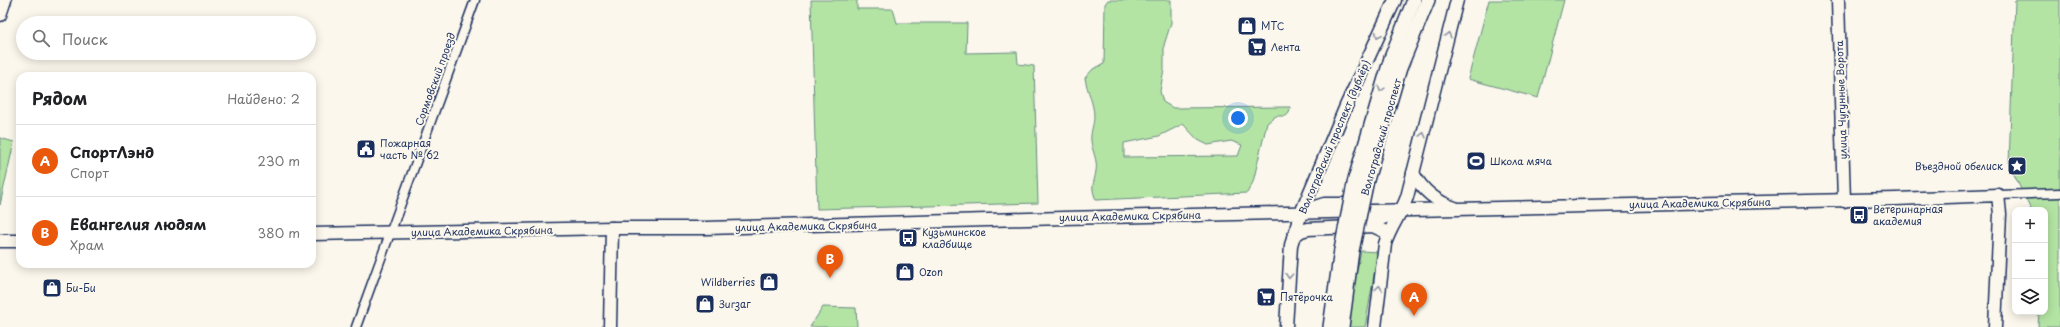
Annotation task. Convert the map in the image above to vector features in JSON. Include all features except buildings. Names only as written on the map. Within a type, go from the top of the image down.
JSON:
[{"type":"main road","points":[[0,15],[5,0]]},
{"type":"main road","name":"Волгоградский проспект (дублёр)","points":[[1286,327],[1291,245],[1300,213],[1346,106],[1395,0]]},
{"type":"main road","name":"Волгоградский проспект","points":[[1330,327],[1361,179],[1391,58],[1414,0]]},
{"type":"main road","name":"Волгоградский проспект","points":[[1361,179],[1400,68],[1428,0]]},
{"type":"main road","points":[[1375,327],[1381,268],[1388,233],[1402,211],[1457,0]]},
{"type":"main road","name":"улица Чугунные Ворота","points":[[1838,0],[1844,200]]},
{"type":"main road","points":[[1413,173],[1421,186],[1432,197],[1447,205],[1460,209]]},
{"type":"main road","points":[[1995,327],[2000,214],[1998,195]]},
{"type":"main road","name":"улица Академика Скрябина","points":[[1300,213],[1322,221],[1377,220],[1402,211],[1998,195]]},
{"type":"main road","name":"улица Академика Скрябина","points":[[316,234],[612,228],[714,228],[1300,213],[1324,204],[1379,204],[1402,211]]},
{"type":"main road","points":[[1293,238],[1301,231],[1308,229],[1373,226],[1388,233]]},
{"type":"main road","points":[[610,327],[612,228]]},
{"type":"main road","points":[[0,242],[16,241]]},
{"type":"main road","name":"Волгоградский проспект","points":[[1342,327],[1346,250]]},
{"type":"street","name":"Сормовский проезд","points":[[356,327],[475,0]]},
{"type":"street","points":[[1998,195],[2060,193]]},
{"type":"green space","points":[[811,0],[857,0],[857,9],[893,9],[897,23],[967,23],[966,53],[1017,52],[1018,64],[1034,66],[1038,203],[817,209]]},
{"type":"green space","points":[[1108,0],[1171,0],[1171,23],[1164,45],[1164,69],[1160,91],[1163,102],[1173,108],[1290,107],[1289,113],[1286,116],[1276,116],[1267,123],[1253,182],[1247,193],[1096,200],[1093,185],[1096,163],[1091,138],[1094,112],[1085,78],[1093,69],[1104,64],[1105,4]],"holes":[[[1183,124],[1198,140],[1208,145],[1231,141],[1242,145],[1238,156],[1124,157],[1124,143],[1159,136]]]},
{"type":"green space","points":[[1489,0],[1564,0],[1538,98],[1468,79]]},
{"type":"green space","points":[[2015,0],[2060,0],[2060,327],[2038,327],[2039,315],[2048,315],[2048,207],[2030,207],[2009,164]]},
{"type":"green space","points":[[0,138],[14,142],[0,205]]},
{"type":"green space","points":[[1361,251],[1378,252],[1365,327],[1348,327],[1351,299]]},
{"type":"green space","points":[[823,307],[856,308],[857,327],[810,327]]},
{"type":"place","name":"МТС","points":[[1247,26]]},
{"type":"place","name":"Лента","points":[[1257,47]]},
{"type":"place","name":"Пожарная часть № 62","points":[[366,149]]},
{"type":"place","name":"Школа мяча","points":[[1476,161]]},
{"type":"place","name":"Въездной обелиск","points":[[2017,166]]},
{"type":"place","name":"Ветеринарная академия","points":[[1859,215]]},
{"type":"place","name":"Кузьминское кладбище","points":[[908,238]]},
{"type":"place","name":"Ozon","points":[[905,272]]},
{"type":"place","name":"Евангелия людям","points":[[830,278]]},
{"type":"place","name":"Wildberries","points":[[769,282]]},
{"type":"place","name":"Би-Би","points":[[52,288]]},
{"type":"place","name":"Пятёрочка","points":[[1266,297]]},
{"type":"place","name":"Зигзаг","points":[[705,304]]},
{"type":"place","name":"СпортЛэнд","points":[[1414,316]]}]
